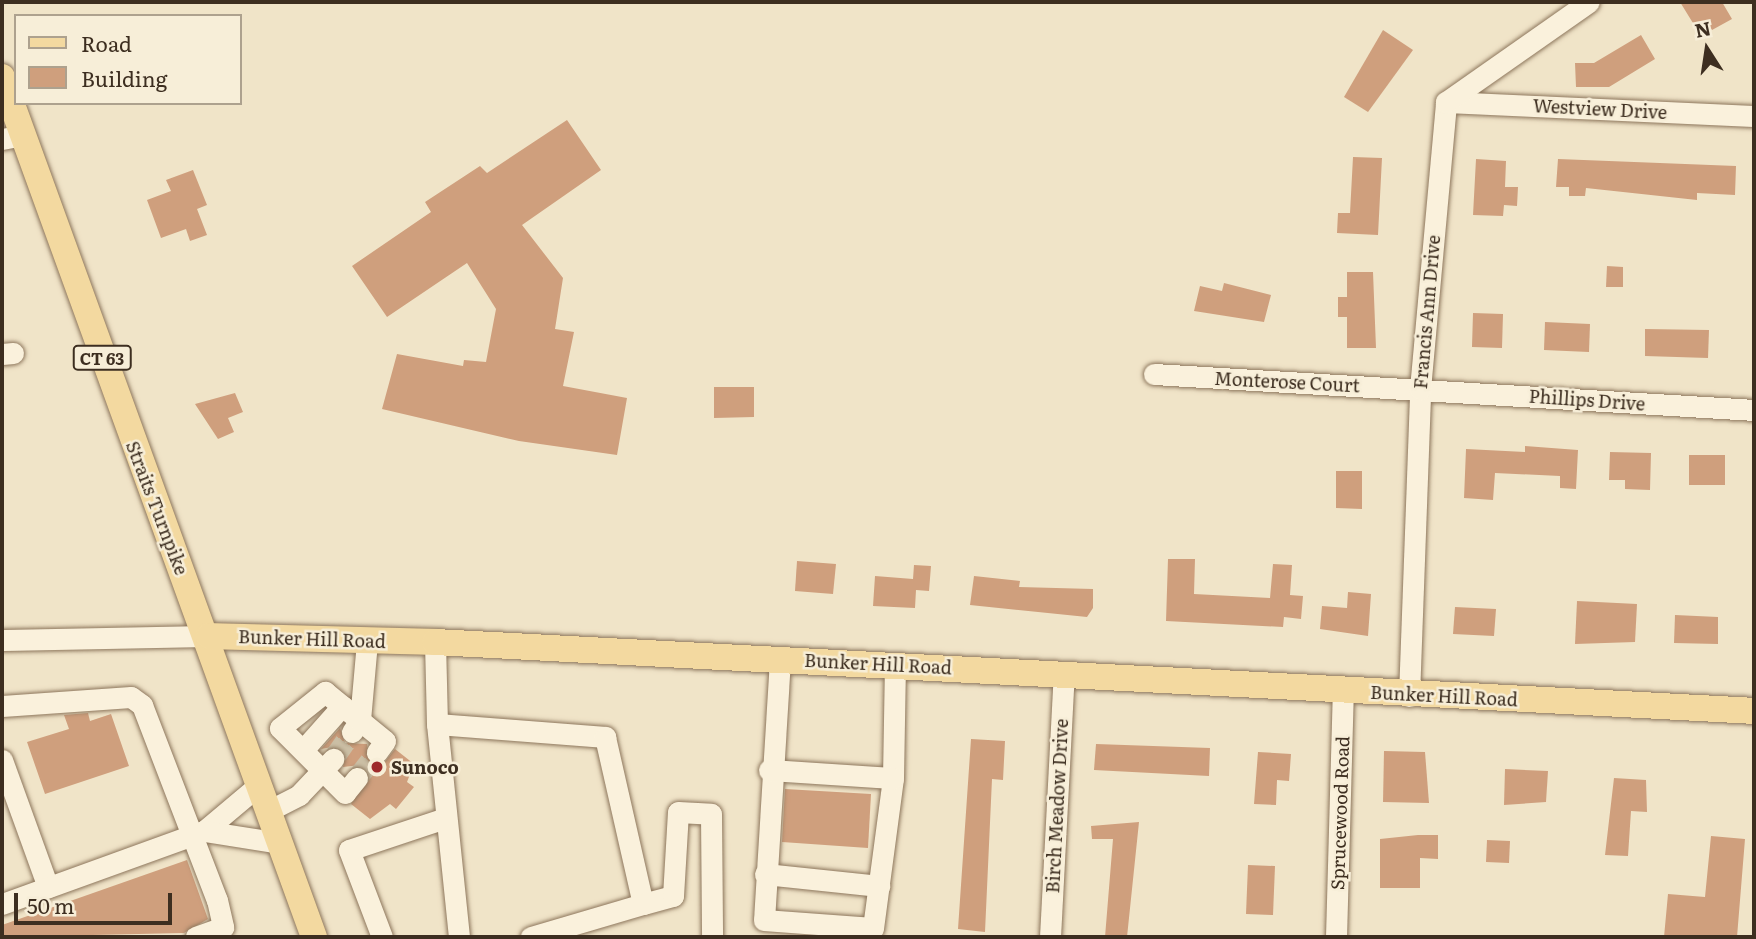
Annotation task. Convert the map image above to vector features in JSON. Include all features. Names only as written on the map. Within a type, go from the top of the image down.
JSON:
[{"type":"main road","name":"Straits Turnpike","points":[[2,77],[12,137],[209,636],[314,937]]},
{"type":"main road","name":"Bunker Hill Road","points":[[209,636],[435,642],[1064,674],[1409,696],[1754,711]]},
{"type":"street","points":[[1446,102],[1589,2]]},
{"type":"street","name":"Westview Drive","points":[[1446,102],[1754,116]]},
{"type":"street","name":"Francis Ann Drive","points":[[1409,696],[1420,389],[1446,102]]},
{"type":"street","name":"Monterose Court","points":[[1154,374],[1420,389]]},
{"type":"street","name":"Phillips Drive","points":[[1420,389],[1754,410]]},
{"type":"street","name":"Bunker Hill Road","points":[[2,640],[209,636]]},
{"type":"street","points":[[356,726],[367,641]]},
{"type":"street","points":[[435,642],[437,724],[459,937]]},
{"type":"street","points":[[780,659],[769,770],[764,920],[873,928],[893,778],[895,665]]},
{"type":"street","name":"Birch Meadow Drive","points":[[1050,937],[1064,674]]},
{"type":"street","name":"Sprucewood Road","points":[[1336,937],[1343,690]]},
{"type":"street","points":[[357,778],[345,793],[328,765],[303,750],[280,728],[325,692],[342,706],[356,726],[385,741],[377,752]]},
{"type":"street","points":[[2,706],[89,697],[131,697],[142,705],[197,834],[223,927],[195,937]]},
{"type":"street","points":[[303,750],[342,706]]},
{"type":"street","points":[[437,724],[605,737],[643,904]]},
{"type":"street","points":[[2,760],[48,887]]},
{"type":"street","points":[[270,810],[299,795],[328,765]]},
{"type":"street","points":[[769,770],[893,778]]},
{"type":"street","points":[[2,904],[197,834],[260,784]]},
{"type":"street","points":[[531,937],[673,896],[678,812],[711,814],[712,937]]},
{"type":"street","points":[[382,937],[349,850],[445,818]]},
{"type":"street","points":[[197,834],[223,839],[281,843]]},
{"type":"street","points":[[765,874],[879,886]]},
{"type":"building","points":[[1680,2],[1722,2],[1732,19],[1712,30],[1707,22],[1696,28]]},
{"type":"building","points":[[1383,30],[1413,50],[1368,112],[1344,97]]},
{"type":"building","points":[[1641,35],[1655,59],[1609,87],[1576,87],[1575,63],[1594,63]]},
{"type":"building","points":[[567,120],[601,170],[522,225],[563,278],[555,329],[574,332],[563,386],[627,398],[617,455],[519,441],[382,409],[397,354],[463,366],[464,360],[486,362],[496,309],[467,263],[387,317],[352,266],[431,212],[425,202],[480,166],[487,173]]},
{"type":"building","points":[[1353,157],[1382,158],[1378,235],[1337,233],[1338,213],[1350,213]]},
{"type":"building","points":[[1476,159],[1506,161],[1505,187],[1518,187],[1517,206],[1504,205],[1503,216],[1473,215]]},
{"type":"building","points":[[1558,159],[1736,166],[1735,195],[1697,193],[1697,200],[1586,188],[1585,196],[1569,196],[1569,187],[1556,187]]},
{"type":"building","points":[[193,170],[207,205],[197,209],[207,235],[190,241],[186,229],[161,238],[147,200],[171,191],[166,180]]},
{"type":"building","points":[[1607,266],[1623,267],[1623,287],[1606,287]]},
{"type":"building","points":[[1347,272],[1373,272],[1376,348],[1347,348],[1347,317],[1338,317],[1338,297],[1347,297]]},
{"type":"building","points":[[1224,283],[1271,295],[1264,322],[1194,311],[1200,286],[1222,291]]},
{"type":"building","points":[[1473,313],[1503,314],[1502,348],[1472,347]]},
{"type":"building","points":[[1545,322],[1590,324],[1589,352],[1544,350]]},
{"type":"building","points":[[1645,329],[1709,330],[1708,358],[1645,356]]},
{"type":"building","points":[[714,387],[754,387],[754,417],[714,418]]},
{"type":"building","points":[[235,393],[243,412],[228,418],[234,432],[218,439],[195,404]]},
{"type":"building","points":[[1525,446],[1578,450],[1576,489],[1560,488],[1560,476],[1495,473],[1493,500],[1464,498],[1466,449],[1525,452]]},
{"type":"building","points":[[1610,452],[1651,453],[1650,490],[1625,489],[1625,480],[1609,480]]},
{"type":"building","points":[[1689,455],[1725,455],[1725,485],[1689,485]]},
{"type":"building","points":[[1336,471],[1362,471],[1362,509],[1336,508]]},
{"type":"building","points":[[1168,559],[1195,559],[1194,594],[1270,598],[1273,564],[1292,565],[1290,595],[1303,596],[1301,619],[1284,617],[1283,627],[1166,621]]},
{"type":"building","points":[[797,561],[836,564],[833,594],[795,591]]},
{"type":"building","points":[[914,565],[931,566],[929,591],[916,590],[915,608],[873,606],[875,576],[913,579]]},
{"type":"building","points":[[974,576],[1020,581],[1019,587],[1093,589],[1093,608],[1087,617],[970,605]]},
{"type":"building","points":[[1348,592],[1371,594],[1368,636],[1320,629],[1322,606],[1347,608]]},
{"type":"building","points":[[1577,601],[1637,604],[1635,642],[1575,644]]},
{"type":"building","points":[[1455,607],[1496,609],[1494,636],[1453,634]]},
{"type":"building","points":[[1675,615],[1718,617],[1718,644],[1674,643]]},
{"type":"building","points":[[88,713],[90,721],[111,714],[129,766],[45,794],[27,742],[69,729],[64,715]]},
{"type":"building","name":"Sunoco","points":[[340,728],[345,743],[367,744],[370,763],[383,764],[395,749],[414,764],[407,782],[414,787],[396,809],[390,804],[370,819],[351,804],[369,774],[360,765],[343,767],[345,755],[337,746],[321,749]]},
{"type":"building","points":[[971,739],[1005,741],[1003,780],[992,779],[985,932],[958,929]]},
{"type":"building","points":[[1096,744],[1210,748],[1209,776],[1094,770]]},
{"type":"building","points":[[1384,751],[1425,752],[1429,803],[1383,802]]},
{"type":"building","points":[[1258,752],[1291,754],[1289,781],[1277,780],[1276,805],[1254,804]]},
{"type":"building","points":[[1505,769],[1548,771],[1546,802],[1504,805]]},
{"type":"building","points":[[1614,778],[1646,780],[1647,812],[1631,811],[1628,856],[1605,855]]},
{"type":"building","points":[[785,789],[871,794],[868,848],[782,842]]},
{"type":"building","points":[[1139,822],[1127,937],[1105,937],[1113,839],[1092,839],[1091,826]]},
{"type":"building","points":[[1438,835],[1438,859],[1420,858],[1420,888],[1380,888],[1380,839]]},
{"type":"building","points":[[1711,836],[1745,839],[1737,937],[1664,937],[1668,894],[1705,897]]},
{"type":"building","points":[[1487,840],[1510,841],[1509,863],[1486,862]]},
{"type":"building","points":[[187,860],[208,919],[184,933],[2,937],[2,925]]},
{"type":"building","points":[[1248,865],[1275,866],[1273,915],[1246,914]]},
{"type":"tunnel","points":[[333,759],[352,732]]},
{"type":"tunnel","points":[[357,778],[377,752]]},
{"type":"place","name":"Sunoco","points":[[377,767]]}]
